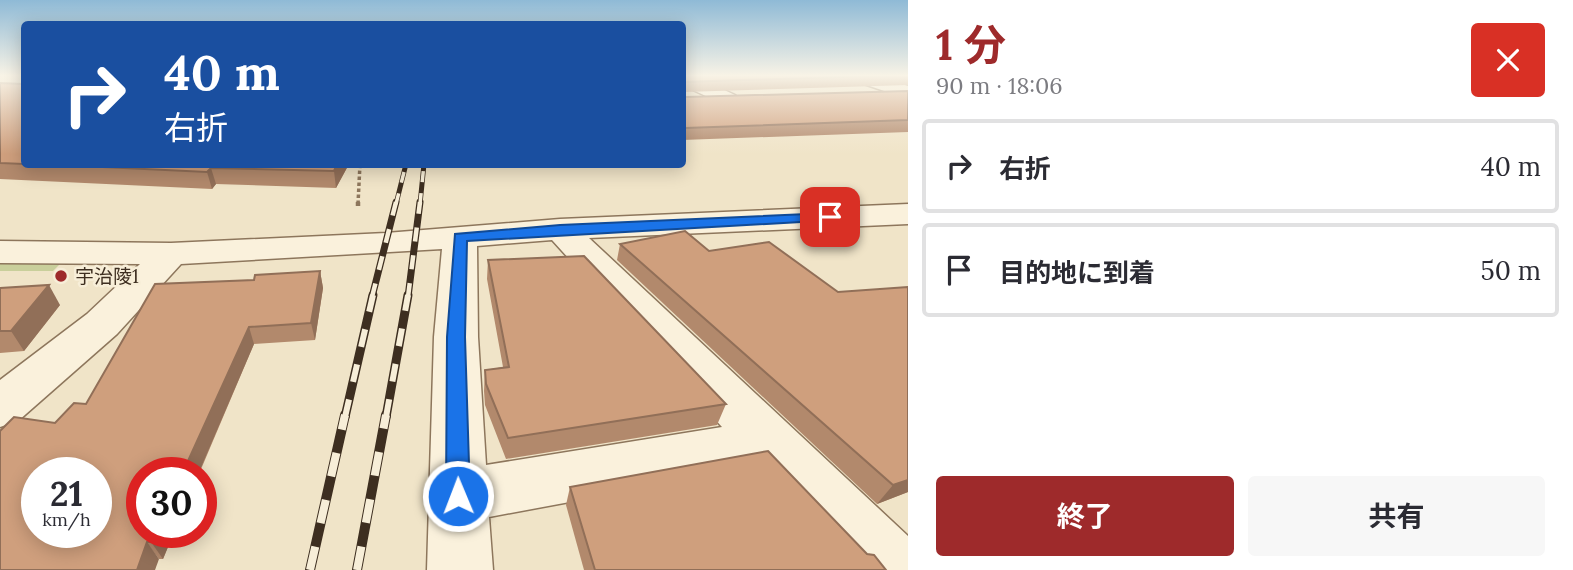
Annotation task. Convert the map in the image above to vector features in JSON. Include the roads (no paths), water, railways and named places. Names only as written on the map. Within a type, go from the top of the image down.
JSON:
[{"type":"street","points":[[0,252],[171,254],[560,229],[908,214]]},
{"type":"street","points":[[560,229],[896,570]]},
{"type":"street","points":[[460,237],[456,337],[460,570]]},
{"type":"street","points":[[0,407],[102,324],[171,254]]},
{"type":"street","points":[[458,496],[770,442]]},
{"type":"railway","points":[[396,204],[405,168]]},
{"type":"railway","points":[[420,204],[424,168]]},
{"type":"railway","points":[[372,297],[396,202]]},
{"type":"railway","points":[[408,297],[420,202]]},
{"type":"railway","points":[[345,417],[373,295]]},
{"type":"railway","points":[[386,417],[408,295]]},
{"type":"railway","points":[[310,570],[345,415]]},
{"type":"railway","points":[[357,570],[386,415]]},
{"type":"place","name":"宇治陵1","points":[[61,276]]}]
